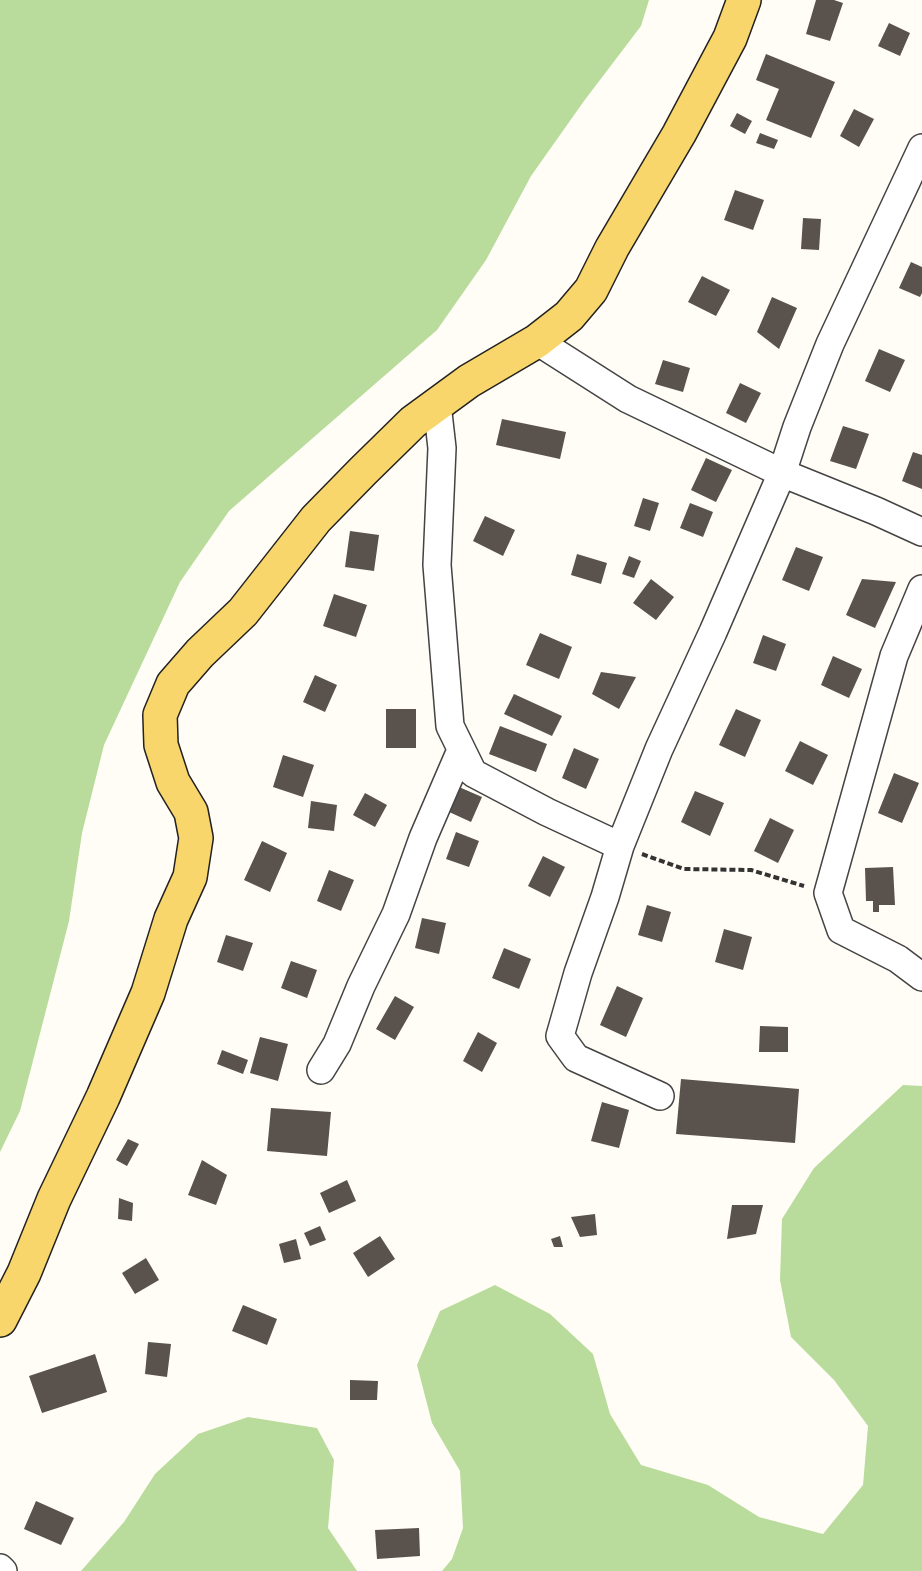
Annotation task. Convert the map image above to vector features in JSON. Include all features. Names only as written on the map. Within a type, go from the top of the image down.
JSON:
[{"type":"main road","points":[[0,1320],[24,1273],[54,1198],[103,1097],[148,993],[171,919],[190,877],[196,838],[191,812],[173,782],[161,745],[160,715],[173,684],[200,653],[243,612],[316,519],[413,422],[469,381],[537,341],[569,316],[591,290],[612,248],[679,134],[730,38],[744,0]]},
{"type":"street","points":[[660,1096],[576,1058],[560,1036],[578,973],[620,846],[659,749],[713,633],[782,473],[797,427],[830,344],[922,148]]},
{"type":"street","points":[[537,341],[628,399],[782,473],[922,532]]},
{"type":"street","points":[[437,404],[442,447],[437,565],[450,726],[473,774],[620,846]]},
{"type":"street","points":[[922,589],[894,656],[828,893],[841,930],[898,959],[922,977]]},
{"type":"street","points":[[321,1070],[337,1044],[361,986],[396,914],[423,838],[461,750]]},
{"type":"path","points":[[620,846],[684,869],[752,870],[828,893]]},
{"type":"green space","points":[[0,0],[649,0],[641,26],[531,176],[486,260],[437,330],[229,511],[180,582],[104,745],[82,833],[69,921],[20,1111],[0,1152]]},
{"type":"green space","points":[[903,1085],[922,1086],[922,1571],[442,1571],[452,1559],[463,1528],[460,1471],[432,1423],[417,1365],[440,1311],[495,1285],[550,1314],[593,1354],[610,1414],[641,1465],[708,1485],[759,1517],[823,1534],[863,1485],[868,1426],[834,1380],[791,1337],[780,1280],[782,1219],[814,1168]]},
{"type":"green space","points":[[248,1417],[317,1428],[334,1460],[328,1528],[357,1571],[81,1571],[124,1522],[155,1474],[198,1434]]},
{"type":"building","points":[[816,0],[834,0],[843,3],[830,41],[806,34]]},
{"type":"building","points":[[889,23],[910,33],[900,56],[878,46]]},
{"type":"building","points":[[766,54],[835,82],[811,138],[766,120],[779,89],[756,80]]},
{"type":"building","points":[[854,109],[874,119],[859,147],[840,136]]},
{"type":"building","points":[[737,113],[752,121],[745,134],[730,126]]},
{"type":"building","points":[[760,133],[778,140],[774,149],[756,143]]},
{"type":"building","points":[[735,190],[764,200],[753,230],[724,220]]},
{"type":"building","points":[[803,218],[821,219],[819,250],[801,249]]},
{"type":"building","points":[[911,262],[922,267],[920,297],[899,288]]},
{"type":"building","points":[[702,276],[730,290],[716,316],[688,302]]},
{"type":"building","points":[[772,297],[797,308],[779,349],[757,332]]},
{"type":"building","points":[[879,349],[905,360],[890,392],[865,381]]},
{"type":"building","points":[[663,360],[690,368],[683,392],[655,384]]},
{"type":"building","points":[[740,383],[761,393],[746,423],[726,413]]},
{"type":"building","points":[[502,419],[566,432],[560,459],[496,445]]},
{"type":"building","points":[[843,426],[869,434],[856,469],[830,461]]},
{"type":"building","points":[[913,452],[922,455],[922,489],[902,481]]},
{"type":"building","points":[[706,458],[732,470],[716,502],[691,490]]},
{"type":"building","points":[[643,498],[659,503],[650,531],[634,526]]},
{"type":"building","points":[[690,503],[713,512],[703,537],[680,528]]},
{"type":"building","points":[[485,516],[515,530],[503,556],[473,541]]},
{"type":"building","points":[[350,531],[379,535],[374,571],[345,567]]},
{"type":"building","points":[[796,547],[823,557],[809,591],[782,580]]},
{"type":"building","points":[[577,554],[607,563],[601,584],[571,575]]},
{"type":"building","points":[[629,556],[641,561],[634,578],[622,574]]},
{"type":"building","points":[[651,579],[674,597],[656,620],[633,603]]},
{"type":"building","points":[[862,579],[896,582],[875,628],[846,615]]},
{"type":"building","points":[[334,594],[367,605],[356,637],[323,626]]},
{"type":"building","points":[[540,633],[572,647],[559,679],[526,665]]},
{"type":"building","points":[[763,635],[786,644],[776,671],[753,663]]},
{"type":"building","points":[[833,656],[862,669],[849,698],[821,685]]},
{"type":"building","points":[[601,672],[636,677],[619,709],[592,694]]},
{"type":"building","points":[[315,675],[337,685],[325,712],[303,702]]},
{"type":"building","points":[[514,694],[562,716],[552,736],[504,714]]},
{"type":"building","points":[[386,709],[416,709],[416,748],[386,748]]},
{"type":"building","points":[[736,709],[761,720],[745,757],[719,745]]},
{"type":"building","points":[[500,726],[547,744],[536,772],[489,754]]},
{"type":"building","points":[[800,741],[828,755],[813,785],[785,771]]},
{"type":"building","points":[[574,748],[599,759],[586,789],[562,778]]},
{"type":"building","points":[[283,755],[314,765],[303,797],[273,787]]},
{"type":"building","points":[[894,773],[919,783],[902,823],[878,813]]},
{"type":"building","points":[[459,787],[482,797],[471,822],[447,811]]},
{"type":"building","points":[[695,791],[724,803],[710,836],[681,822]]},
{"type":"building","points":[[365,793],[387,805],[375,827],[353,815]]},
{"type":"building","points":[[311,801],[337,805],[334,831],[308,828]]},
{"type":"building","points":[[770,818],[794,830],[778,863],[754,851]]},
{"type":"building","points":[[456,832],[479,841],[469,867],[446,859]]},
{"type":"building","points":[[262,841],[287,853],[270,892],[244,880]]},
{"type":"building","points":[[543,856],[565,867],[550,897],[528,886]]},
{"type":"building","points":[[893,867],[895,905],[879,905],[879,912],[873,912],[873,901],[866,901],[865,868]]},
{"type":"building","points":[[329,870],[354,880],[341,911],[317,901]]},
{"type":"building","points":[[647,905],[671,912],[662,942],[638,935]]},
{"type":"building","points":[[422,918],[446,923],[439,954],[415,948]]},
{"type":"building","points":[[724,929],[752,937],[743,970],[715,962]]},
{"type":"building","points":[[226,935],[253,943],[243,971],[217,962]]},
{"type":"building","points":[[504,948],[531,959],[519,989],[492,978]]},
{"type":"building","points":[[291,961],[317,970],[307,998],[281,988]]},
{"type":"building","points":[[617,986],[643,998],[626,1037],[600,1025]]},
{"type":"building","points":[[395,996],[414,1007],[395,1040],[376,1029]]},
{"type":"building","points":[[760,1026],[788,1027],[788,1052],[759,1052]]},
{"type":"building","points":[[478,1032],[497,1043],[482,1072],[463,1061]]},
{"type":"building","points":[[260,1037],[288,1044],[278,1081],[250,1073]]},
{"type":"building","points":[[222,1050],[248,1060],[243,1074],[217,1064]]},
{"type":"building","points":[[681,1079],[799,1089],[795,1143],[676,1134]]},
{"type":"building","points":[[602,1102],[629,1110],[619,1148],[591,1141]]},
{"type":"building","points":[[271,1108],[331,1112],[327,1156],[267,1151]]},
{"type":"building","points":[[128,1139],[139,1144],[127,1166],[116,1160]]},
{"type":"building","points":[[202,1160],[227,1175],[216,1205],[188,1195]]},
{"type":"building","points":[[347,1180],[356,1201],[329,1213],[320,1193]]},
{"type":"building","points":[[119,1198],[133,1203],[132,1221],[118,1219]]},
{"type":"building","points":[[732,1205],[763,1205],[756,1234],[727,1239]]},
{"type":"building","points":[[595,1214],[597,1235],[580,1237],[571,1217]]},
{"type":"building","points":[[320,1226],[326,1240],[310,1246],[304,1233]]},
{"type":"building","points":[[380,1236],[395,1259],[368,1277],[353,1253]]},
{"type":"building","points":[[560,1236],[563,1247],[554,1247],[551,1239]]},
{"type":"building","points":[[296,1239],[301,1259],[284,1263],[279,1244]]},
{"type":"building","points":[[146,1258],[159,1280],[135,1294],[122,1273]]},
{"type":"building","points":[[243,1305],[277,1319],[267,1345],[232,1331]]},
{"type":"building","points":[[148,1342],[171,1344],[167,1377],[145,1374]]},
{"type":"building","points":[[95,1354],[107,1392],[42,1413],[29,1376]]},
{"type":"building","points":[[350,1380],[378,1381],[377,1400],[350,1400]]},
{"type":"building","points":[[36,1501],[74,1518],[61,1545],[24,1529]]},
{"type":"building","points":[[419,1528],[420,1556],[377,1559],[375,1530]]}]
